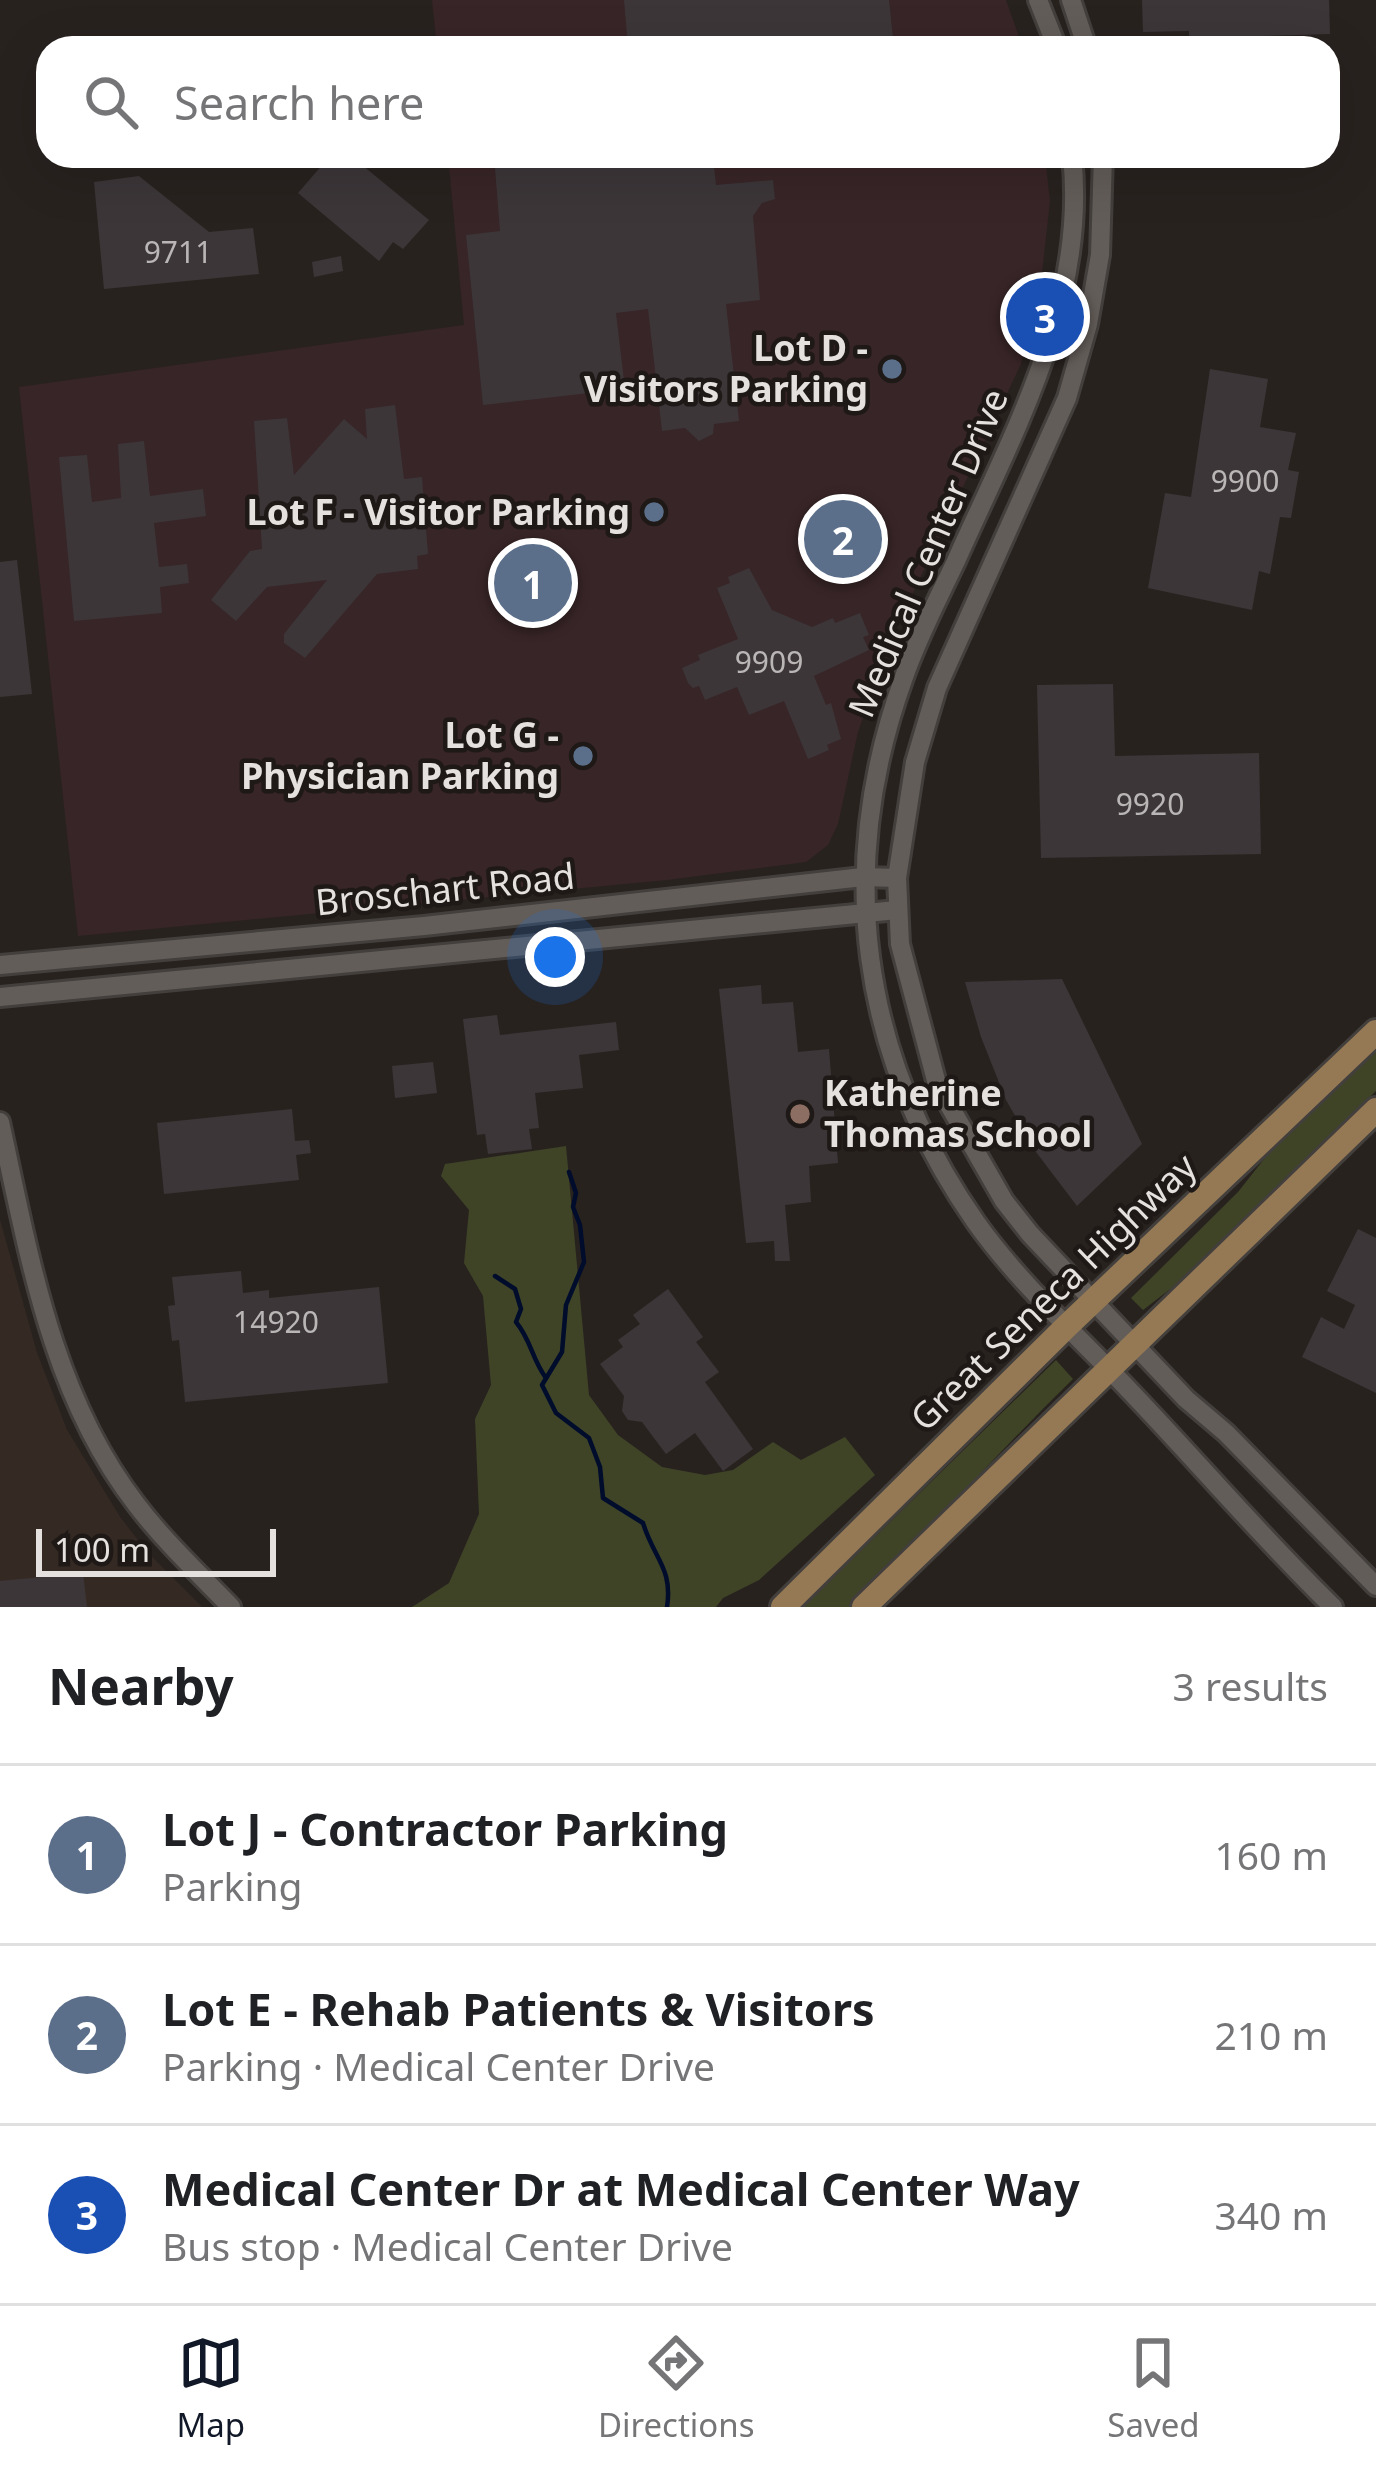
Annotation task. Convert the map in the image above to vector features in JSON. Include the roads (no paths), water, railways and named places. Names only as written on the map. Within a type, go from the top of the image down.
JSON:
[{"type":"main road","name":"Great Seneca Highway","points":[[783,1607],[1068,1325],[1376,1032]]},
{"type":"main road","points":[[864,1607],[1376,1111]]},
{"type":"street","points":[[1038,0],[1052,36]]},
{"type":"street","points":[[1071,0],[1084,36]]},
{"type":"street","name":"Medical Center Drive","points":[[1073,168],[1076,191],[1069,265],[1059,314],[1034,385],[904,676],[881,754],[863,877],[866,949],[904,1097],[975,1220],[1236,1510],[1333,1607]]},
{"type":"street","name":"Medical Center Drive","points":[[1103,168],[1100,255],[1067,398],[937,688],[915,762],[897,878],[901,944],[937,1084],[1017,1217],[1186,1400],[1226,1432],[1376,1586]]},
{"type":"street","name":"Broschart Road","points":[[0,965],[424,926],[863,877],[897,878]]},
{"type":"street","name":"Broschart Road","points":[[0,998],[897,910]]},
{"type":"street","points":[[0,1123],[43,1315],[74,1394],[108,1462],[136,1504],[231,1607]]},
{"type":"waterway","points":[[569,1172],[584,1262],[566,1305],[562,1352],[542,1385],[556,1413],[589,1438],[600,1467],[603,1498],[643,1523],[665,1573],[667,1607]]},
{"type":"waterway","points":[[495,1276],[515,1289],[521,1309],[516,1322],[546,1378]]},
{"type":"place","name":"Medical Center Dr at Medical Center Way","points":[[1045,317]]},
{"type":"place","name":"Lot D - Visitors Parking","points":[[892,369]]},
{"type":"place","name":"Lot F - Visitor Parking","points":[[654,512]]},
{"type":"place","name":"Lot E - Rehab Patients & Visitors","points":[[843,539]]},
{"type":"place","name":"Lot J - Contractor Parking","points":[[533,583]]},
{"type":"place","name":"Lot G - Physician Parking","points":[[583,756]]},
{"type":"place","name":"Katherine Thomas School","points":[[800,1114]]}]
